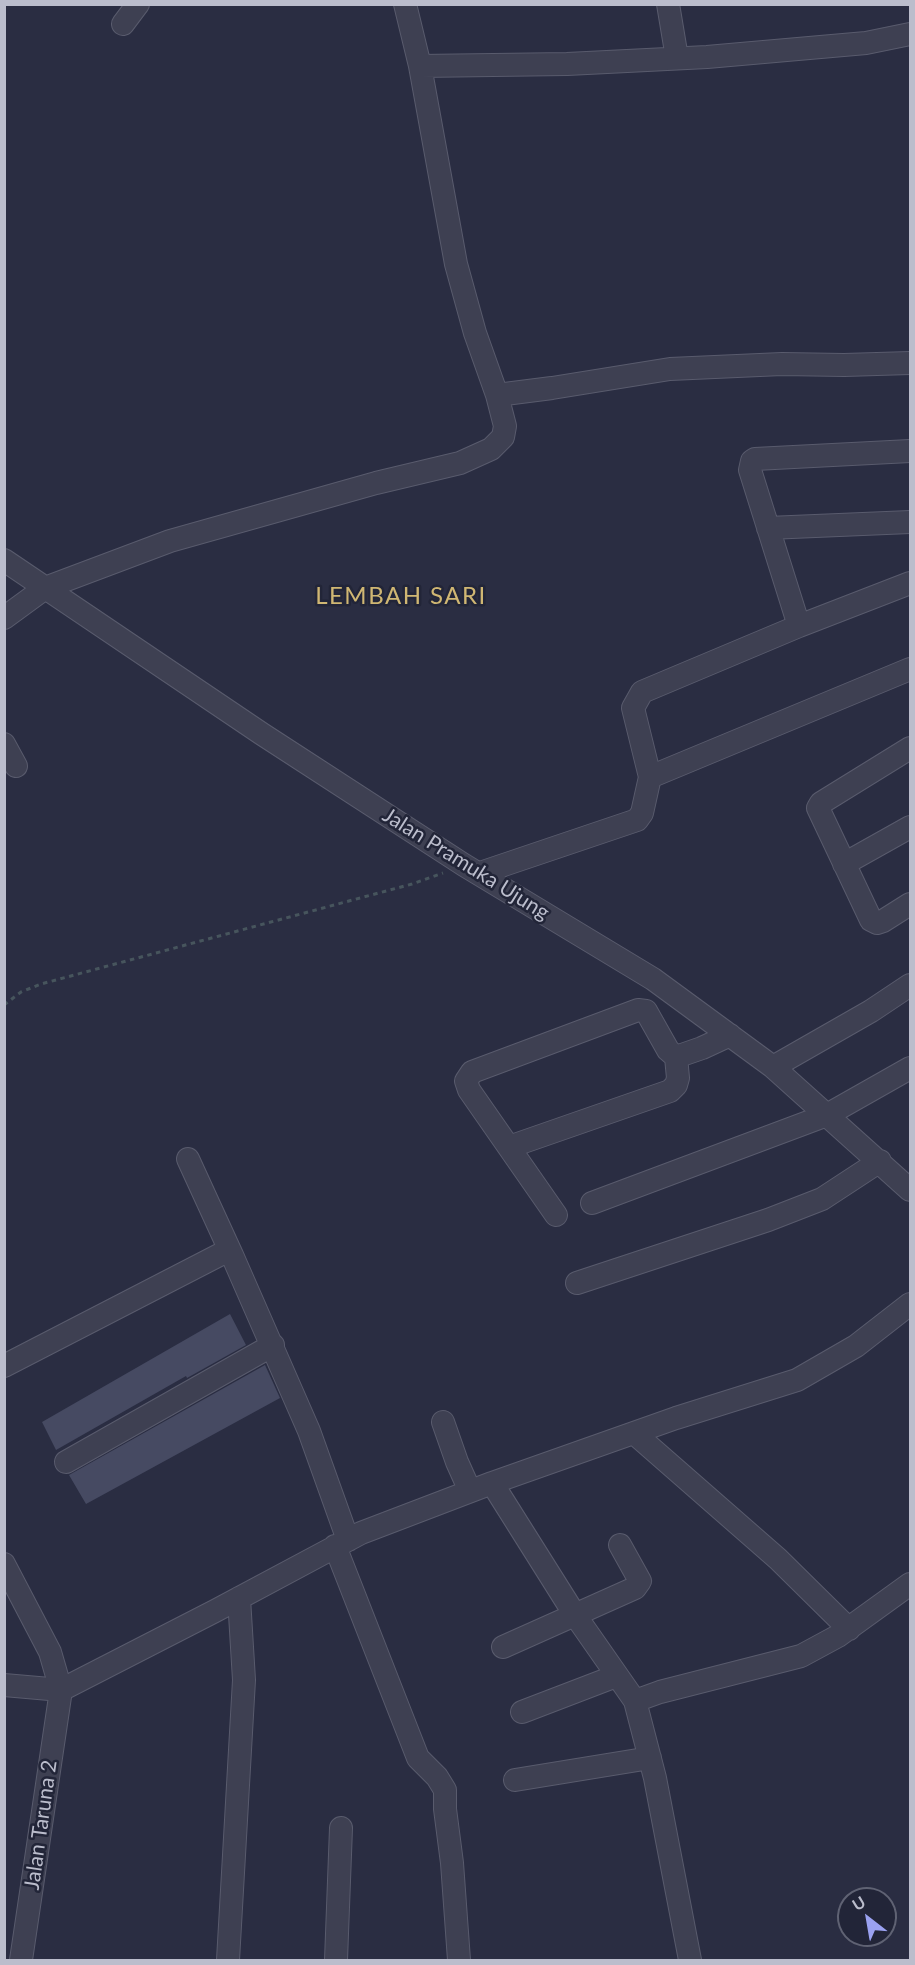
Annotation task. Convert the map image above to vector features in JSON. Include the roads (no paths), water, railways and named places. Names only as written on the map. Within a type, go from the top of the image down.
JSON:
[{"type":"street","points":[[123,24],[138,4]]},
{"type":"street","points":[[4,618],[45,588],[170,541],[365,486],[460,463],[491,449],[503,437],[505,426],[456,264],[420,66],[405,4]]},
{"type":"street","points":[[668,4],[677,58]]},
{"type":"street","points":[[420,66],[567,64],[677,58],[831,46],[910,34]]},
{"type":"street","points":[[496,394],[552,388],[670,369],[782,364],[910,363]]},
{"type":"street","points":[[800,626],[750,470],[752,461],[755,459],[910,451]]},
{"type":"street","points":[[768,528],[910,522]]},
{"type":"street","name":"Jalan Pramuka Ujung","points":[[4,560],[261,734],[472,869],[640,970],[773,1067],[910,1190]]},
{"type":"street","points":[[472,869],[637,820],[642,813],[650,777],[633,708],[642,692],[910,583]]},
{"type":"street","points":[[650,777],[910,669]]},
{"type":"street","points":[[4,744],[15,766]]},
{"type":"street","points":[[910,748],[821,803],[818,808],[871,920],[877,923],[883,921],[910,904]]},
{"type":"street","points":[[844,864],[910,826]]},
{"type":"street","points":[[773,1067],[871,1011],[910,985]]},
{"type":"street","points":[[509,1147],[670,1091],[676,1085],[678,1078],[676,1057],[668,1050],[646,1011],[638,1010],[472,1072],[466,1081],[469,1090],[556,1215]]},
{"type":"street","points":[[676,1057],[730,1035]]},
{"type":"street","points":[[592,1203],[827,1115],[910,1068]]},
{"type":"street","points":[[188,1159],[273,1345],[309,1431],[341,1543],[410,1740],[418,1758],[437,1777],[445,1790],[459,1960]]},
{"type":"street","points":[[577,1282],[768,1220],[822,1199],[880,1161]]},
{"type":"street","points":[[4,1366],[225,1252],[232,1255]]},
{"type":"street","points":[[4,1685],[61,1690],[361,1533],[470,1491],[634,1433],[797,1380],[856,1346],[910,1304]]},
{"type":"street","points":[[66,1462],[273,1345]]},
{"type":"street","points":[[443,1422],[470,1491]]},
{"type":"street","points":[[634,1433],[778,1559],[849,1629]]},
{"type":"street","points":[[492,1483],[575,1615],[635,1701],[650,1758],[690,1960]]},
{"type":"street","points":[[503,1647],[635,1588],[640,1581],[620,1545]]},
{"type":"street","points":[[4,1564],[50,1652],[61,1690]]},
{"type":"street","points":[[635,1701],[660,1692],[801,1656],[908,1592]]},
{"type":"street","points":[[228,1960],[244,1680],[239,1598]]},
{"type":"street","points":[[522,1712],[616,1676]]},
{"type":"street","name":"Jalan Taruna 2","points":[[21,1960],[61,1690]]},
{"type":"street","points":[[515,1780],[650,1758]]},
{"type":"street","points":[[336,1960],[341,1828]]},
{"type":"district","name":"LEMBAH SARI","points":[[401,596]]}]
